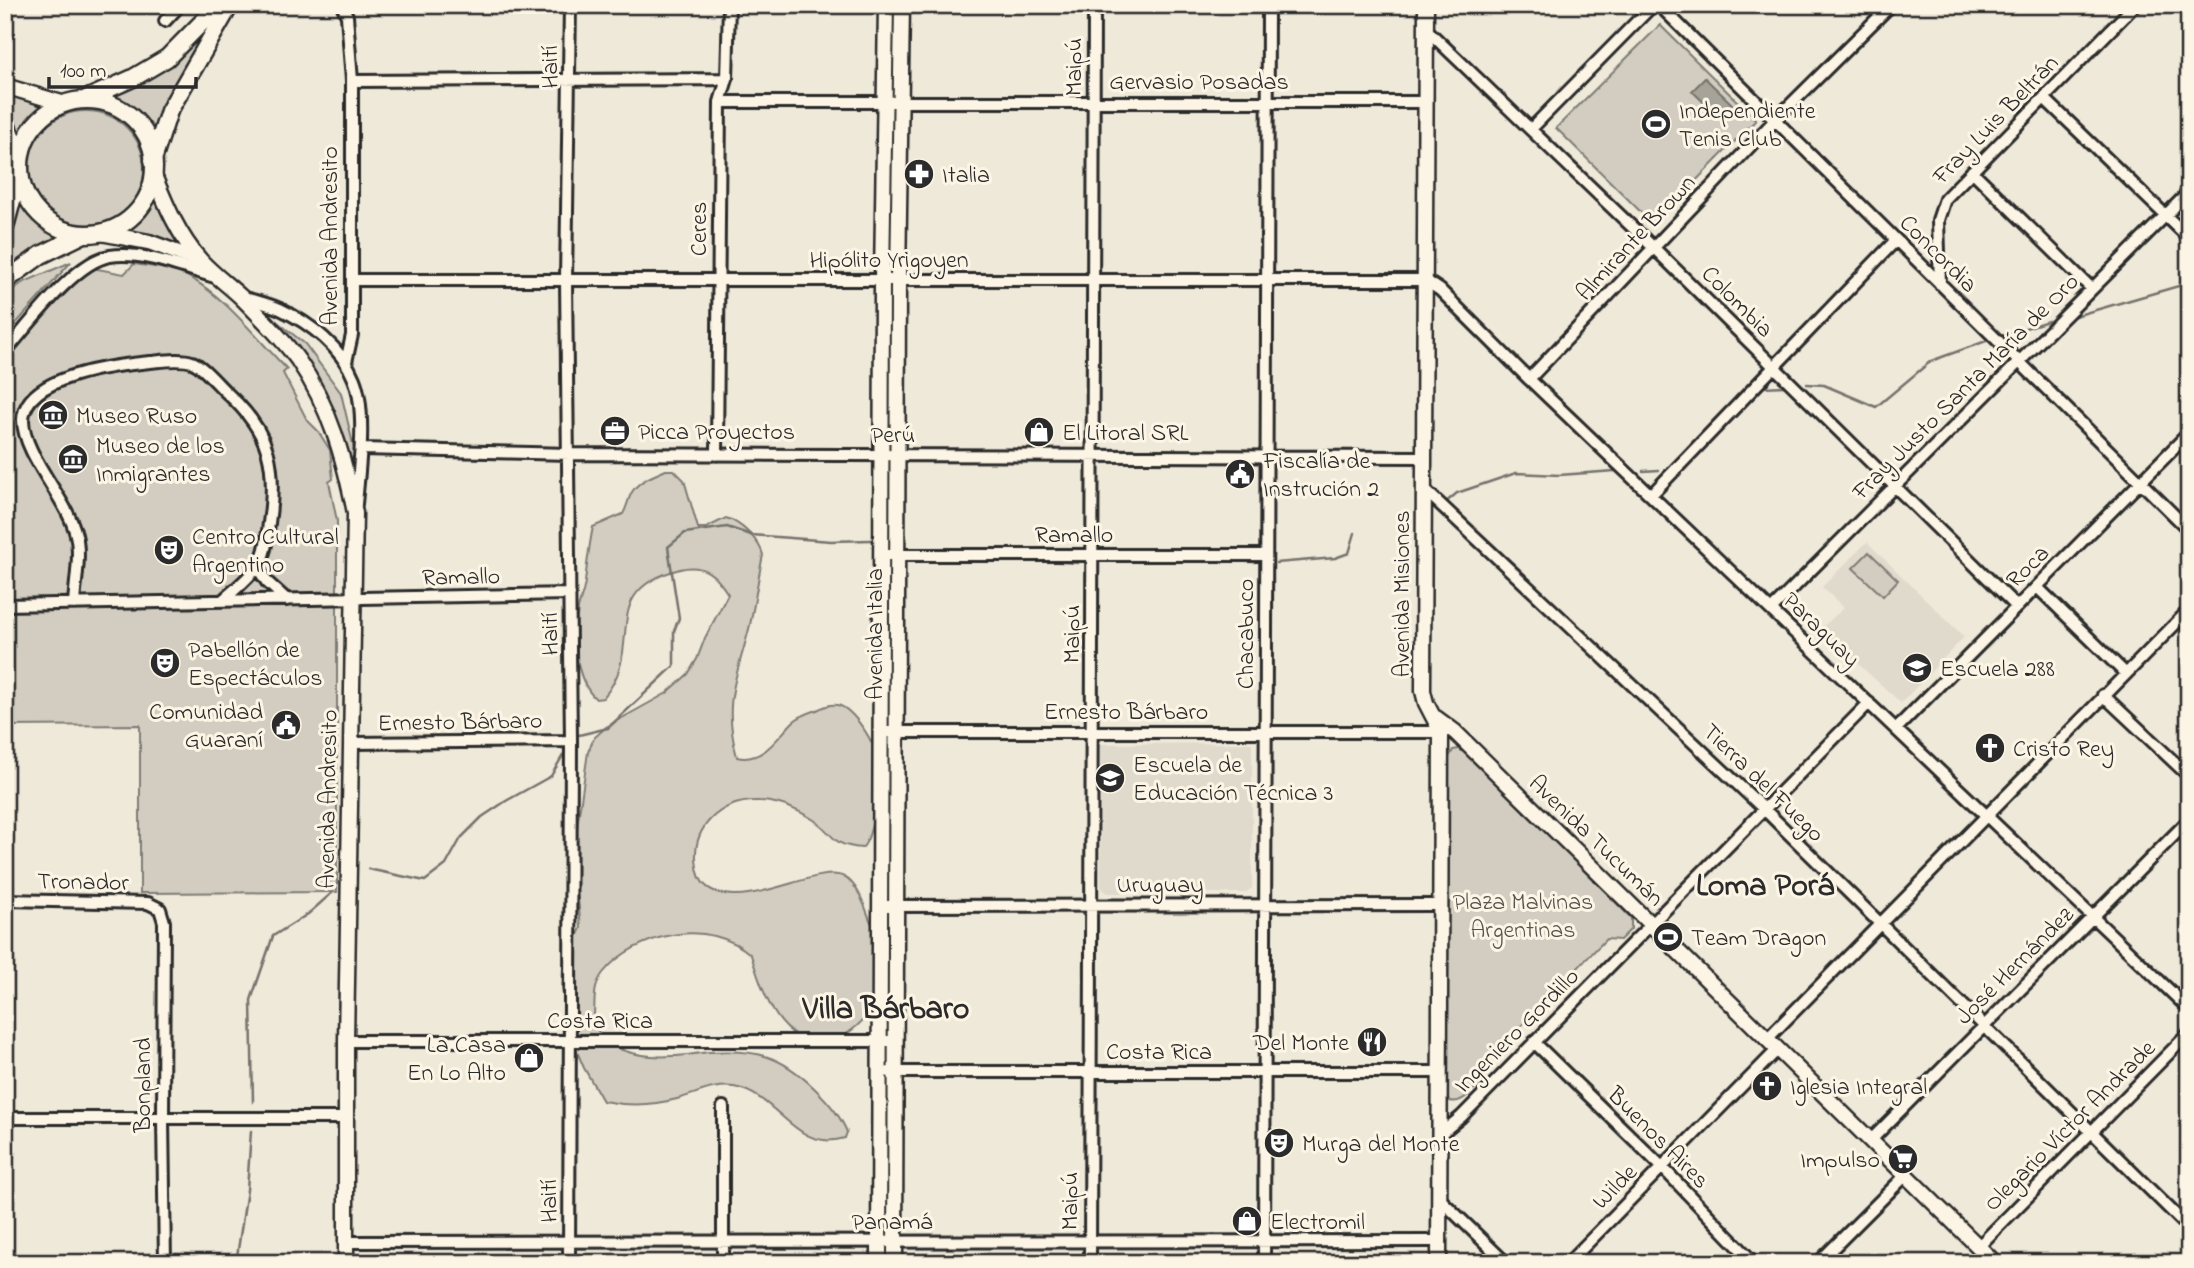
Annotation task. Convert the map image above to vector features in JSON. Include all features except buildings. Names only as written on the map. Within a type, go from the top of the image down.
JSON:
[{"type":"highway","points":[[5,227],[26,139],[36,124],[49,112],[155,67],[219,5]]},
{"type":"highway","points":[[20,164],[23,191],[33,208],[47,222],[65,231],[84,234],[101,233],[121,225],[137,211],[148,193],[169,111],[230,5]]},
{"type":"highway","points":[[73,102],[101,102],[120,109],[137,123],[148,140],[153,167]]},
{"type":"highway","points":[[5,281],[41,255],[84,234]]},
{"type":"main road","name":"Avenida Italia","points":[[879,1263],[886,5]]},
{"type":"main road","name":"Avenida Italia","points":[[895,1263],[898,280],[902,5]]},
{"type":"main road","name":"Avenida Misiones","points":[[1426,5],[1423,691],[1434,717]]},
{"type":"main road","points":[[5,86],[73,102]]},
{"type":"main road","points":[[5,119],[20,164]]},
{"type":"main road","points":[[153,167],[173,220],[202,262],[241,297],[296,358],[314,386],[330,417],[340,447],[355,513]]},
{"type":"main road","points":[[101,233],[149,242],[202,262]]},
{"type":"main road","name":"Avenida Andresito","points":[[346,1263],[346,1041],[355,513]]},
{"type":"main road","name":"Avenida Tucumán","points":[[1434,717],[1650,924],[1995,1263]]},
{"type":"main road","points":[[1439,1263],[1440,905],[1448,732]]},
{"type":"street","points":[[165,21],[180,5]]},
{"type":"street","name":"Avenida Andresito","points":[[342,5],[347,16],[352,80],[352,335],[346,362],[355,381],[362,449],[355,513]]},
{"type":"street","name":"Haití","points":[[569,1263],[571,741],[570,454],[566,280],[570,5]]},
{"type":"street","name":"Ceres","points":[[717,455],[720,102],[727,79],[729,5]]},
{"type":"street","name":"Maipú","points":[[1090,1263],[1094,5]]},
{"type":"street","name":"Chacabuco","points":[[1264,1263],[1268,5]]},
{"type":"street","points":[[1531,129],[1653,5]]},
{"type":"street","name":"Concordia","points":[[1659,5],[2189,530]]},
{"type":"street","name":"Almirante Brown","points":[[1530,379],[1775,120],[1891,5]]},
{"type":"street","name":"Fray Luis Beltrán","points":[[1940,284],[1938,220],[1945,199],[2134,5]]},
{"type":"street","name":"Colombia","points":[[1426,29],[1654,247],[2017,607]]},
{"type":"street","points":[[352,80],[727,79]]},
{"type":"street","points":[[2044,98],[2189,238]]},
{"type":"street","name":"Gervasio Posadas","points":[[720,102],[1426,102]]},
{"type":"street","points":[[1972,171],[2092,289]]},
{"type":"street","name":"Fray Justo Santa María de Oro","points":[[1772,610],[2189,192]]},
{"type":"street","points":[[1651,495],[1895,240]]},
{"type":"street","points":[[5,352],[62,288],[91,261],[111,256],[139,257],[220,278]]},
{"type":"street","name":"Hipólito Yrigoyen","points":[[353,280],[1425,279]]},
{"type":"street","name":"Paraguay","points":[[1425,279],[1440,290],[2189,1009]]},
{"type":"street","points":[[241,297],[279,308],[312,328],[346,362]]},
{"type":"street","points":[[74,604],[77,536],[29,443],[23,419],[28,403],[44,389],[62,379],[91,371],[167,361],[193,362],[241,406],[260,431],[272,464],[273,498],[266,546],[257,567],[222,601]]},
{"type":"street","name":"Roca","points":[[1896,729],[2189,433]]},
{"type":"street","name":"Perú","points":[[362,449],[570,454],[1425,457]]},
{"type":"street","name":"Tierra del Fuego","points":[[1425,490],[1764,809],[2189,1228]]},
{"type":"street","name":"Ramallo","points":[[881,555],[1266,555]]},
{"type":"street","points":[[257,567],[267,582],[287,600]]},
{"type":"street","points":[[2037,587],[2125,673]]},
{"type":"street","name":"Ramallo","points":[[5,605],[570,594]]},
{"type":"street","points":[[1767,1039],[2189,610]]},
{"type":"street","points":[[2103,695],[2189,776]]},
{"type":"street","points":[[1650,924],[1869,703]]},
{"type":"street","name":"Ernesto Bárbaro","points":[[881,732],[1448,732]]},
{"type":"street","name":"Ernesto Bárbaro","points":[[350,743],[571,741]]},
{"type":"street","name":"José Hernández","points":[[1871,1140],[2189,820]]},
{"type":"street","name":"Tronador","points":[[5,900],[148,903],[160,909]]},
{"type":"street","name":"Uruguay","points":[[880,906],[1440,905]]},
{"type":"street","name":"Bonpland","points":[[160,909],[164,922],[165,1263]]},
{"type":"street","name":"Ingeniero Gordillo","points":[[1439,1135],[1461,1117],[1650,924]]},
{"type":"street","name":"Olegario Víctor Andrade","points":[[1979,1246],[2189,1033]]},
{"type":"street","name":"Costa Rica","points":[[346,1041],[895,1041]]},
{"type":"street","name":"Buenos Aires","points":[[1534,1042],[1662,1167],[1754,1263]]},
{"type":"street","name":"Wilde","points":[[1567,1263],[1778,1049]]},
{"type":"street","name":"Costa Rica","points":[[879,1071],[1440,1072]]},
{"type":"street","points":[[723,1107],[723,1263]]},
{"type":"street","points":[[5,1118],[346,1118]]},
{"type":"street","points":[[1818,1263],[1906,1175]]},
{"type":"street","points":[[1439,1198],[1506,1263]]},
{"type":"street","name":"Panamá","points":[[346,1242],[1439,1241]]},
{"type":"shaded area","points":[[1705,78],[1732,104],[1719,117],[1692,91]]},
{"type":"shaded area","points":[[1867,542],[1964,637],[1901,703],[1820,629],[1844,608],[1822,587]]},
{"type":"shaded area","points":[[1252,743],[1252,888],[1245,893],[1107,893],[1101,887],[1100,744]]},
{"type":"green space","points":[[210,25],[171,90],[153,143],[132,114],[100,98],[159,72]]},
{"type":"green space","name":"Independiente Tenis Club","points":[[1660,25],[1756,120],[1653,224],[1556,128]]},
{"type":"green space","points":[[5,92],[52,107],[29,122],[19,145],[5,111]]},
{"type":"green space","points":[[86,111],[108,116],[127,128],[139,147],[144,169],[139,191],[127,210],[108,222],[86,227],[64,222],[45,210],[33,191],[28,169],[33,147],[45,128],[64,116]]},
{"type":"green space","points":[[154,191],[172,233],[183,246],[120,233],[142,216]]},
{"type":"green space","points":[[20,195],[37,220],[70,239],[5,274],[5,242]]},
{"type":"green space","points":[[71,262],[5,336],[5,296],[22,283]]},
{"type":"green space","points":[[134,264],[181,273],[228,306],[287,369],[283,373],[307,420],[330,450],[333,479],[329,482],[337,521],[337,892],[140,893],[140,725],[5,726],[5,359],[87,267],[124,274]]},
{"type":"green space","points":[[274,319],[305,344],[341,393],[360,474],[355,472],[333,407],[301,351]]},
{"type":"green space","points":[[666,470],[674,470],[684,480],[698,528],[706,528],[726,518],[731,520],[754,538],[763,555],[731,704],[737,757],[746,758],[762,753],[798,718],[834,705],[848,711],[859,723],[872,743],[875,758],[873,816],[867,841],[862,848],[838,842],[814,820],[787,807],[766,801],[745,802],[720,811],[703,829],[696,853],[700,879],[710,889],[729,895],[765,891],[819,876],[844,877],[854,886],[865,907],[884,957],[886,980],[876,1003],[857,1026],[833,1040],[815,1041],[800,1037],[787,1028],[777,1016],[751,955],[734,943],[716,936],[695,933],[674,935],[634,948],[617,959],[603,973],[595,993],[596,1027],[611,1045],[635,1054],[682,1056],[739,1052],[761,1055],[779,1062],[825,1099],[842,1121],[847,1132],[845,1138],[827,1140],[812,1137],[799,1131],[763,1100],[734,1087],[712,1088],[650,1104],[603,1101],[575,1047],[562,990],[563,967],[581,928],[575,841],[588,752],[594,738],[606,727],[667,693],[688,674],[728,594],[714,576],[703,569],[680,569],[654,579],[638,592],[630,606],[622,659],[616,678],[603,698],[596,699],[589,691],[579,669],[576,632],[593,527],[623,514],[635,488],[648,478]]},
{"type":"green space","points":[[1869,552],[1898,580],[1883,596],[1853,568]]},
{"type":"green space","name":"Plaza Malvinas Argentinas","points":[[1465,748],[1631,918],[1631,929],[1620,940],[1606,939],[1482,1066],[1484,1077],[1472,1091],[1463,1099],[1453,1101],[1447,1100],[1448,759],[1453,750]]},
{"type":"waterway","points":[[2068,318],[2189,283]]},
{"type":"waterway","points":[[2003,335],[2048,321]]},
{"type":"waterway","points":[[1807,384],[1824,385],[1876,407],[1931,361],[1989,340]]},
{"type":"waterway","points":[[1757,393],[1762,387],[1785,386]]},
{"type":"waterway","points":[[1643,471],[1659,470]]},
{"type":"waterway","points":[[1445,503],[1457,493],[1516,473],[1559,475],[1615,471]]},
{"type":"waterway","points":[[579,735],[608,728],[674,666],[674,631],[679,618],[668,547],[685,533],[727,527],[751,535],[831,541],[871,540]]},
{"type":"waterway","points":[[1276,563],[1335,558],[1349,553],[1355,533]]},
{"type":"waterway","points":[[1029,560],[1078,563]]},
{"type":"waterway","points":[[1104,561],[1143,560]]},
{"type":"waterway","points":[[1167,560],[1255,562]]},
{"type":"waterway","points":[[368,869],[425,881],[446,865],[461,838],[482,817],[551,776],[566,750]]},
{"type":"waterway","points":[[253,1102],[251,1000],[273,936],[308,914],[333,892]]},
{"type":"waterway","points":[[236,1263],[247,1190],[251,1131]]},
{"type":"place","name":"Independiente Tenis Club","points":[[1656,124]]},
{"type":"place","name":"Italia","points":[[919,174]]},
{"type":"place","name":"Museo Ruso","points":[[53,415]]},
{"type":"place","name":"Picca Proyectos","points":[[615,431]]},
{"type":"place","name":"El Litoral SRL","points":[[1039,432]]},
{"type":"place","name":"Museo de los Inmigrantes","points":[[73,459]]},
{"type":"place","name":"Fiscalía de Instrución 2","points":[[1240,474]]},
{"type":"place","name":"Centro Cultural Argentino","points":[[169,550]]},
{"type":"place","name":"Pabellón de Espectáculos","points":[[165,663]]},
{"type":"place","name":"Escuela 288","points":[[1917,668]]},
{"type":"place","name":"Comunidad Guaraní","points":[[286,725]]},
{"type":"place","name":"Cristo Rey","points":[[1990,748]]},
{"type":"place","name":"Escuela de Educación Técnica 3","points":[[1110,778]]},
{"type":"place","name":"Team Dragon","points":[[1668,937]]},
{"type":"place","name":"Del Monte","points":[[1372,1042]]},
{"type":"place","name":"La Casa En Lo Alto","points":[[529,1058]]},
{"type":"place","name":"Iglesia Integral","points":[[1767,1086]]},
{"type":"place","name":"Murga del Monte","points":[[1279,1143]]},
{"type":"place","name":"Impulso","points":[[1903,1159]]},
{"type":"place","name":"Electromil","points":[[1247,1221]]},
{"type":"district","name":"Loma Porá","points":[[1765,884]]},
{"type":"district","name":"Villa Bárbaro","points":[[886,1007]]}]
